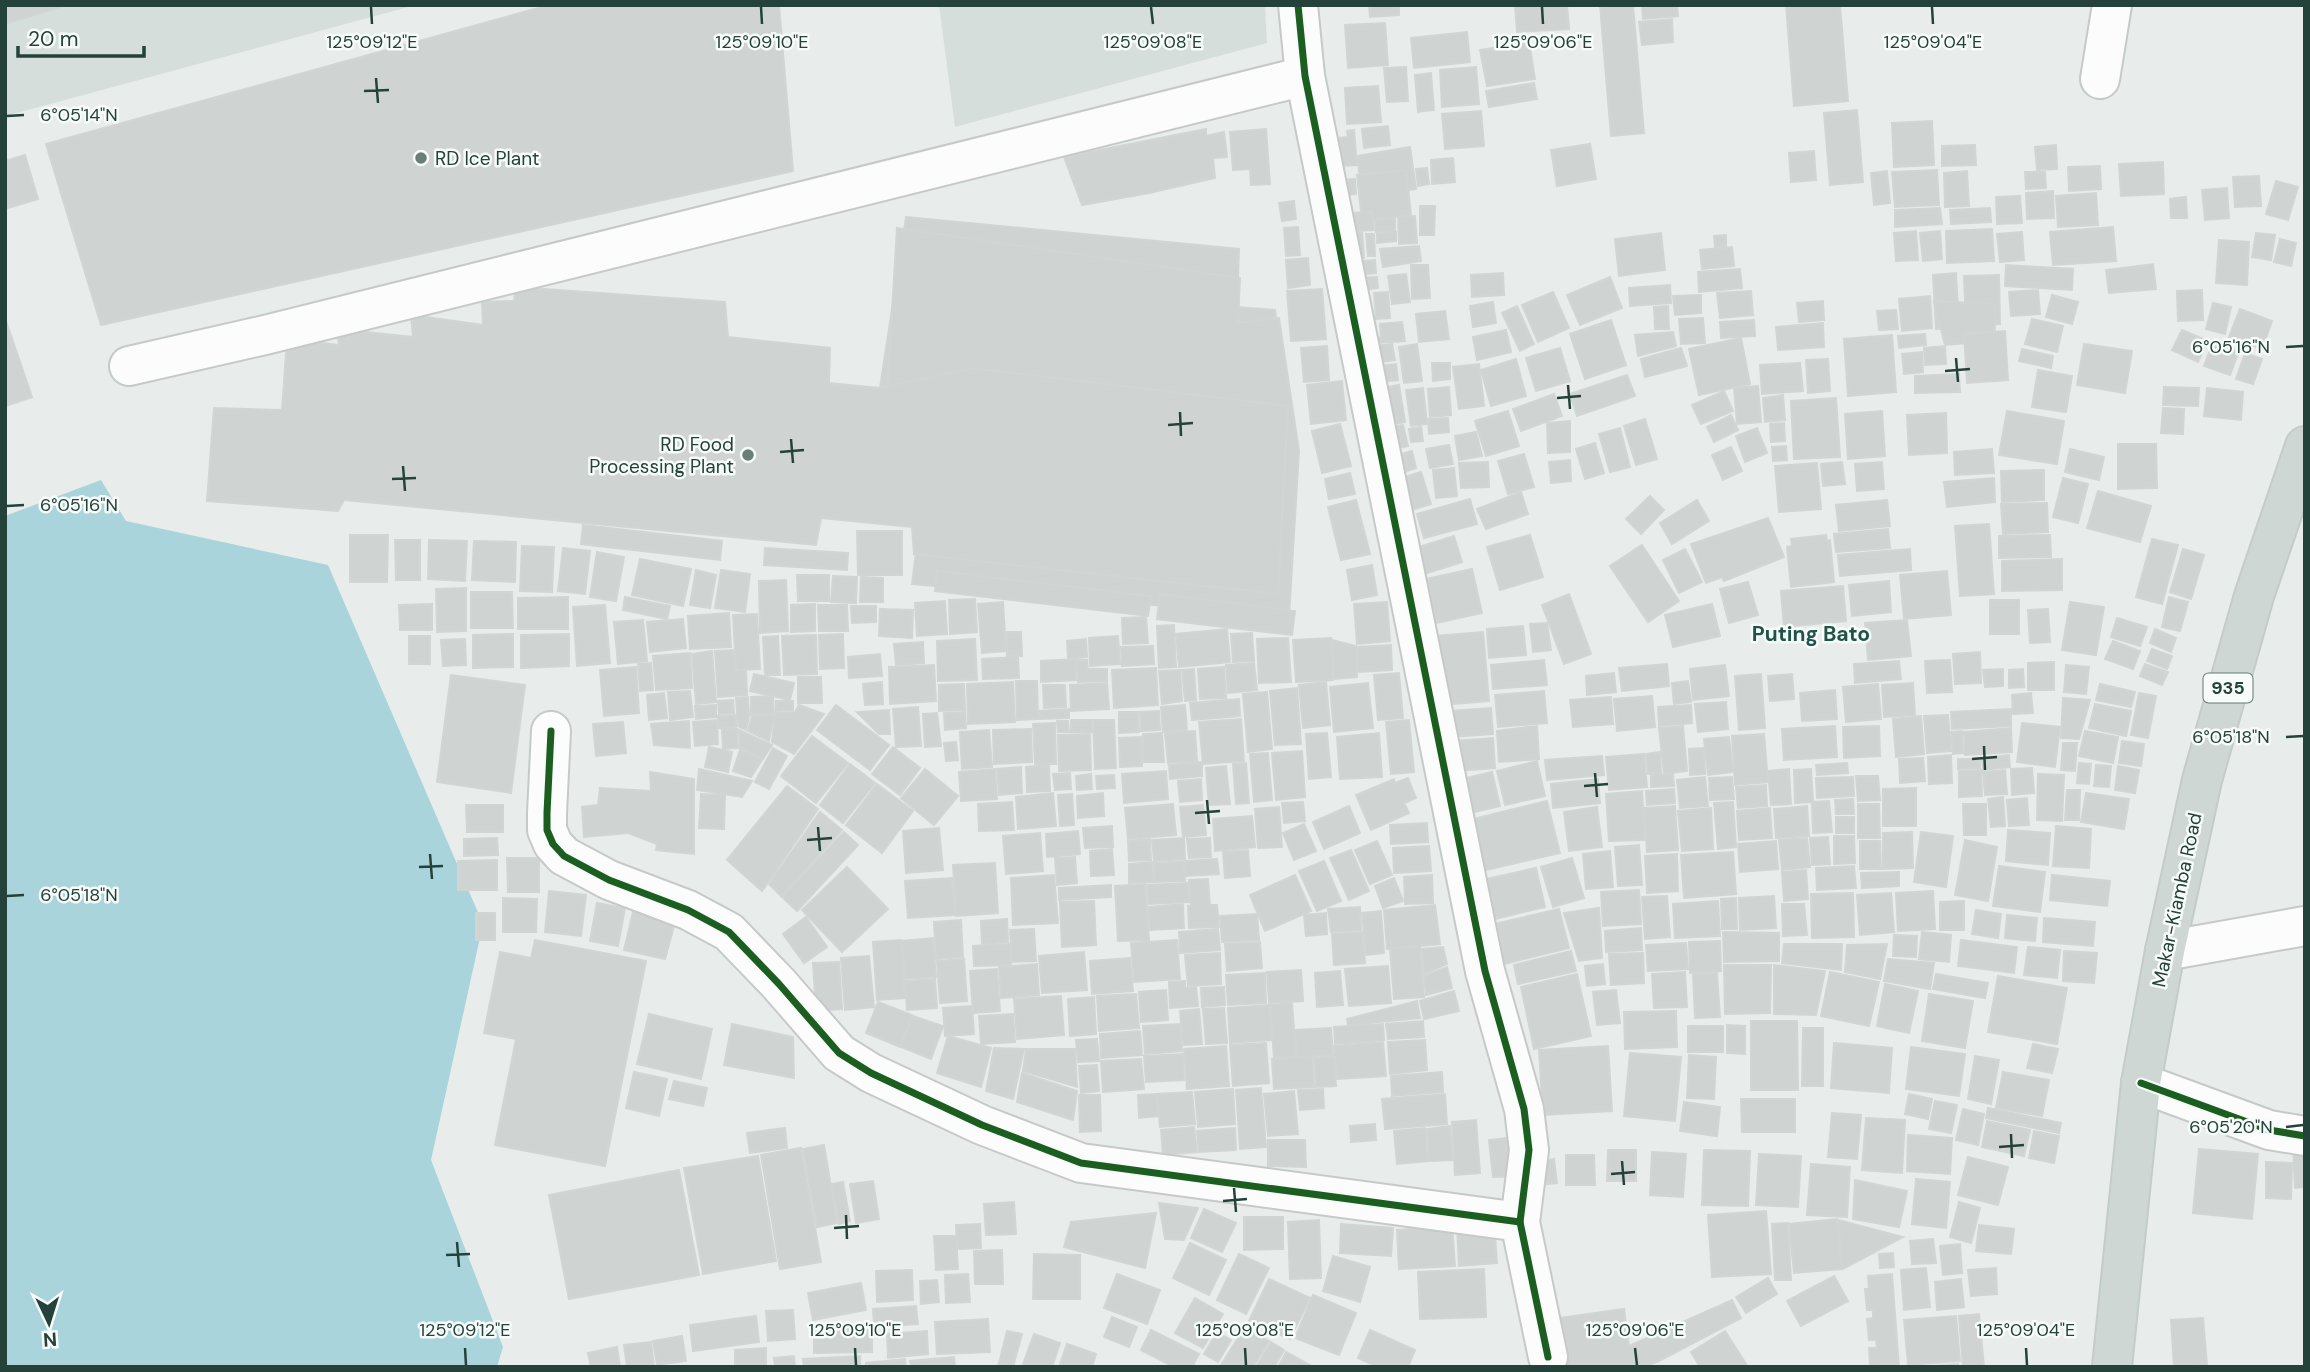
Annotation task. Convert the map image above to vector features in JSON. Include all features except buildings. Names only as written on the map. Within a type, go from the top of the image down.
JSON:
[{"type":"main road","name":"Makar-Kiamba Road","points":[[2112,1367],[2141,1083],[2165,951],[2202,780],[2253,596],[2305,446]]},
{"type":"street","points":[[1298,5],[1305,76],[1485,971],[1524,1109],[1529,1150],[1520,1222],[1548,1357]]},
{"type":"street","points":[[2100,79],[2112,5]]},
{"type":"street","points":[[129,366],[265,335],[1305,76]]},
{"type":"street","points":[[551,731],[547,830],[552,844],[564,856],[609,880],[688,910],[729,932],[839,1053],[871,1073],[982,1125],[1081,1163],[1520,1222]]},
{"type":"street","points":[[2165,951],[2305,926]]},
{"type":"street","points":[[2141,1083],[2269,1130],[2305,1136]]},
{"type":"shaded area","points":[[5,5],[416,5],[6,116]]},
{"type":"shaded area","points":[[939,5],[1265,5],[1267,43],[955,127]]},
{"type":"water","points":[[101,480],[126,521],[328,565],[483,924],[431,1160],[503,1347],[497,1367],[5,1367],[5,516]]},
{"type":"cycle path","points":[[1298,5],[1305,76],[1485,971],[1524,1109],[1529,1150],[1520,1222],[1548,1357]]},
{"type":"cycle path","points":[[551,731],[547,830],[553,844],[564,856],[609,880],[688,910],[729,932],[839,1053],[871,1073],[982,1125],[1081,1163],[1520,1222]]},
{"type":"cycle path","points":[[2141,1083],[2269,1130],[2305,1136]]},
{"type":"place","name":"RD Ice Plant","points":[[421,158]]},
{"type":"place","name":"RD Food Processing Plant","points":[[748,455]]},
{"type":"district","name":"Puting Bato","points":[[1811,634]]}]
